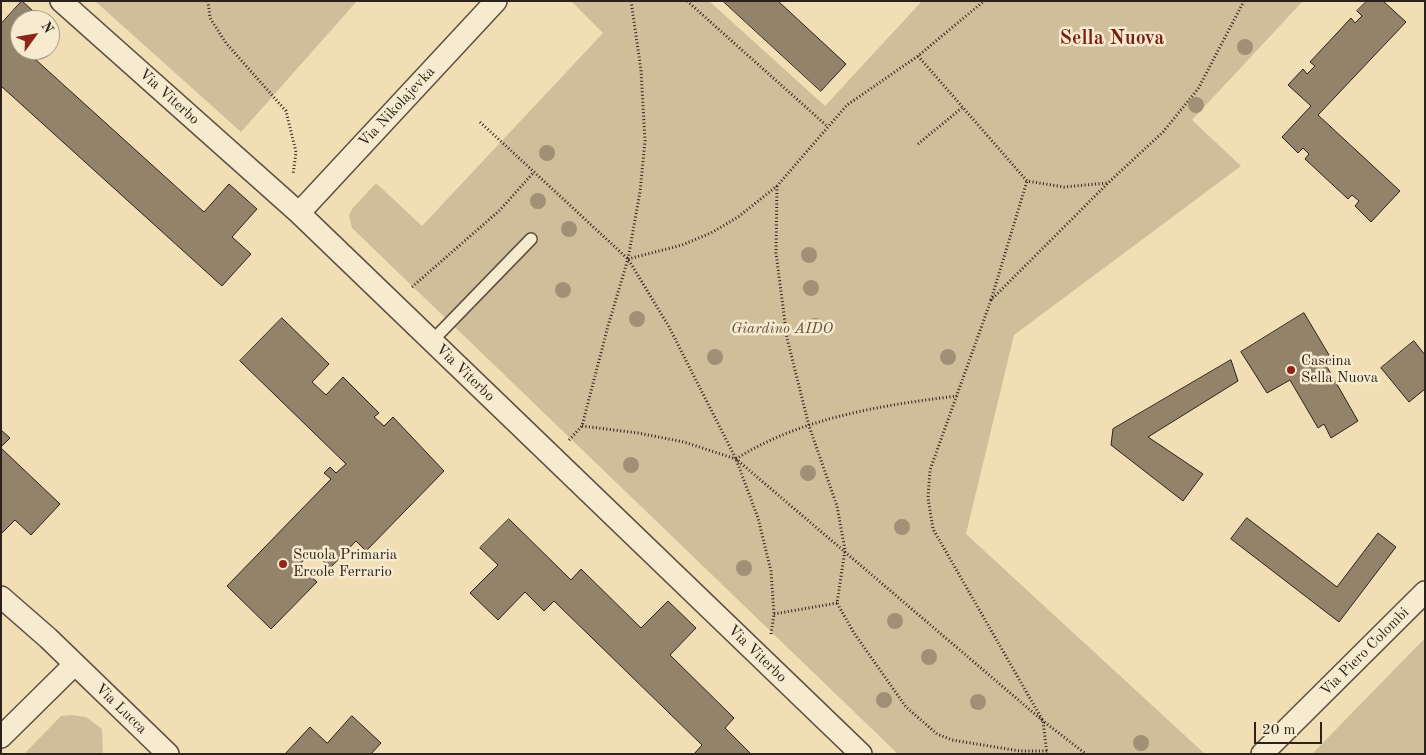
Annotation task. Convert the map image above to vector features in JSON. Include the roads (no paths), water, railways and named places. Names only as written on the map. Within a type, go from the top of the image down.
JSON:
[{"type":"street","name":"Via Viterbo","points":[[61,1],[299,212],[861,754]]},
{"type":"street","name":"Via Nikolajevka","points":[[299,212],[496,1]]},
{"type":"street","name":"Via Piero Colombi","points":[[1262,754],[1425,592]]},
{"type":"street","name":"Via Lucca","points":[[1,597],[168,754]]},
{"type":"street","points":[[1,737],[74,664]]},
{"type":"lane","points":[[432,341],[531,239]]},
{"type":"place","name":"Cascina Sella Nuova","points":[[1291,370]]},
{"type":"place","name":"Scuola Primaria Ercole Ferrario","points":[[283,564]]},
{"type":"district","name":"Sella Nuova","points":[[1112,39]]},
{"type":"park label","name":"Giardino AIDO","points":[[782,329]]}]
